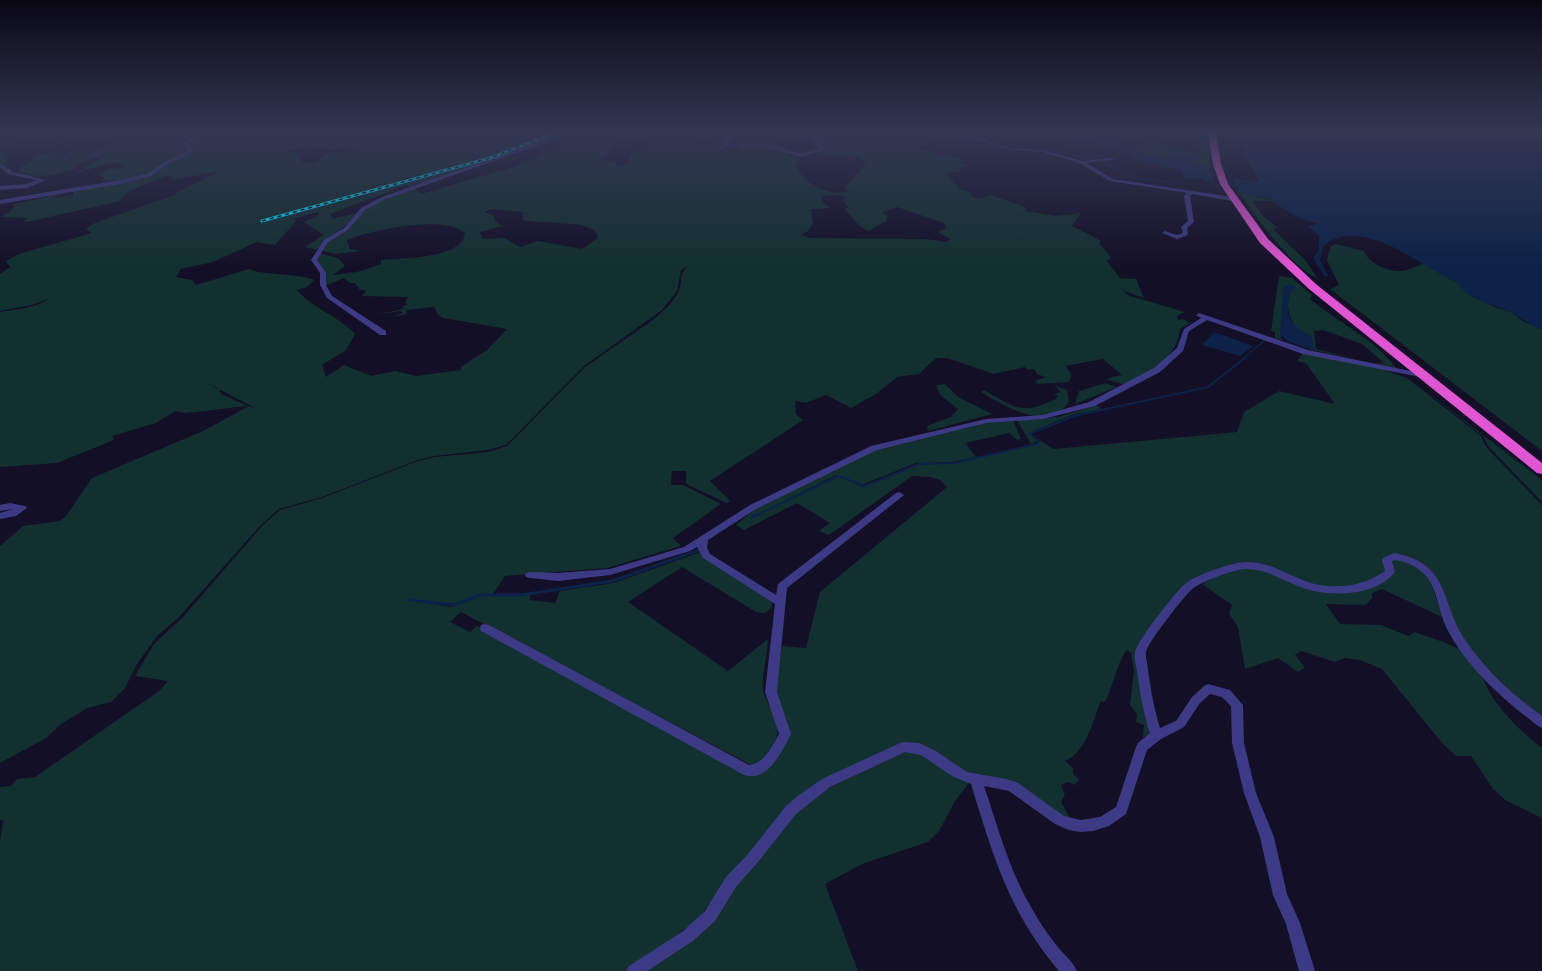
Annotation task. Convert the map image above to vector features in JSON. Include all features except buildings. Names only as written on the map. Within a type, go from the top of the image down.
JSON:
[{"type":"highway","points":[[1221,178],[1231,197],[1264,241],[1296,273],[1425,376],[1542,459]]},
{"type":"highway","points":[[1441,388],[1542,470]]},
{"type":"street","points":[[0,188],[27,186],[43,180],[35,178]]},
{"type":"street","points":[[0,202],[74,192],[134,178]]},
{"type":"street","points":[[383,333],[329,297],[323,285],[323,273],[314,260],[322,245],[346,229],[363,209],[384,198],[441,178]]},
{"type":"street","points":[[1109,178],[1190,193],[1231,197]]},
{"type":"street","points":[[1166,233],[1177,237],[1186,234],[1184,227],[1191,222],[1187,196],[1190,193]]},
{"type":"street","points":[[530,575],[558,577],[610,572],[687,549],[704,541],[753,507],[874,448],[986,421],[1043,417],[1092,404],[1157,369],[1177,353],[1186,330],[1203,316],[1306,352],[1425,376]]},
{"type":"street","points":[[484,628],[748,771],[755,771],[765,766],[785,734],[771,692],[782,587],[899,495]]},
{"type":"street","points":[[0,508],[16,506],[22,508],[13,514],[0,516]]},
{"type":"street","points":[[704,541],[702,548],[706,556],[781,603]]},
{"type":"street","points":[[1157,735],[1149,712],[1140,652],[1147,637],[1189,586],[1225,569],[1244,565],[1265,567],[1321,589],[1352,589],[1385,577],[1390,572],[1387,560],[1394,556],[1410,560],[1428,571],[1437,584],[1442,607],[1453,630],[1473,660],[1498,688],[1542,723]]},
{"type":"street","points":[[634,971],[700,926],[718,905],[731,882],[791,810],[826,783],[904,747],[911,746],[927,751],[955,772],[976,781],[1013,787],[1064,824],[1075,826],[1097,824],[1121,810],[1142,747],[1157,735],[1180,724],[1204,691],[1216,689],[1233,699],[1238,714],[1238,744],[1250,793],[1267,837],[1280,894],[1293,923],[1307,971]]},
{"type":"street","points":[[976,781],[1002,867],[1017,900],[1036,931],[1069,971]]},
{"type":"green space","points":[[104,178],[162,178],[134,189],[120,201],[27,222],[23,221],[28,218],[0,217],[11,211],[15,204],[61,194],[54,198],[73,196],[73,192],[129,180],[101,181]]},
{"type":"green space","points":[[205,178],[414,178],[261,220],[264,222],[421,178],[439,178],[413,187],[421,194],[475,178],[805,178],[818,188],[840,192],[849,191],[845,187],[853,178],[950,178],[961,190],[971,192],[972,197],[980,199],[991,195],[1025,207],[1025,211],[1056,216],[1081,213],[1072,226],[1101,241],[1099,243],[1111,258],[1107,261],[1120,278],[1136,279],[1144,298],[1121,290],[1130,296],[1185,312],[1177,316],[1178,320],[1183,319],[1190,323],[1180,329],[1174,349],[1153,369],[1125,385],[1106,379],[1122,375],[1103,359],[1065,366],[1071,374],[1069,382],[1038,384],[1035,381],[1045,377],[1037,374],[1034,369],[1028,370],[1025,367],[994,374],[947,358],[936,358],[919,374],[897,377],[876,394],[851,408],[826,395],[806,403],[795,401],[796,414],[803,420],[710,481],[730,501],[727,503],[686,483],[686,471],[672,471],[671,485],[683,485],[721,504],[673,538],[681,546],[607,568],[505,576],[493,594],[481,594],[454,604],[406,599],[451,607],[481,596],[530,595],[530,600],[555,603],[560,591],[614,583],[703,551],[707,559],[772,602],[771,608],[765,613],[756,612],[682,567],[628,602],[728,671],[768,639],[763,690],[775,718],[777,732],[776,739],[768,753],[751,765],[461,612],[450,622],[470,632],[477,626],[747,775],[755,774],[768,767],[790,734],[776,691],[782,646],[806,648],[820,592],[947,487],[940,480],[931,477],[912,476],[829,535],[819,531],[830,523],[797,503],[744,530],[736,525],[755,509],[875,450],[988,422],[1013,420],[1021,439],[1017,440],[1009,433],[965,443],[976,457],[953,462],[916,463],[861,485],[836,475],[751,518],[838,476],[863,487],[915,465],[954,463],[1038,444],[1041,441],[1054,449],[1237,432],[1244,412],[1279,391],[1335,404],[1306,363],[1297,361],[1303,353],[1381,369],[1407,378],[1481,436],[1486,447],[1542,505],[1542,721],[1506,691],[1475,658],[1449,617],[1436,578],[1429,570],[1415,561],[1404,557],[1387,556],[1384,559],[1387,571],[1376,580],[1360,586],[1332,589],[1308,584],[1265,566],[1243,564],[1224,568],[1186,585],[1145,636],[1137,651],[1151,732],[1143,738],[1144,725],[1136,722],[1137,714],[1130,705],[1134,671],[1131,653],[1127,650],[1124,654],[1108,697],[1105,702],[1101,701],[1084,744],[1065,761],[1073,768],[1073,774],[1079,779],[1075,785],[1068,782],[1061,785],[1065,795],[1061,802],[1070,818],[1087,821],[1068,820],[1058,816],[1026,790],[1012,783],[970,777],[929,748],[913,745],[898,746],[825,782],[801,799],[725,884],[697,920],[627,971],[0,971],[0,841],[3,820],[0,820],[0,787],[11,786],[17,779],[35,777],[159,691],[168,681],[135,676],[154,644],[183,617],[262,526],[280,510],[322,498],[415,462],[434,457],[488,452],[507,446],[585,367],[664,310],[677,294],[682,274],[689,265],[681,270],[677,291],[662,310],[584,366],[506,445],[488,450],[434,456],[415,461],[322,497],[279,509],[260,526],[179,617],[157,636],[137,664],[125,688],[111,702],[87,708],[61,724],[46,738],[0,763],[0,546],[23,526],[60,521],[66,516],[92,478],[203,431],[249,406],[257,409],[219,389],[221,394],[248,406],[186,413],[175,411],[156,423],[112,436],[114,440],[57,463],[0,467],[0,312],[32,306],[51,298],[32,305],[0,311],[0,274],[10,267],[6,261],[19,254],[92,233],[86,229],[95,223],[176,193]],"holes":[[[406,185],[412,187],[364,209],[347,229],[327,241],[319,250],[334,254],[361,251],[350,249],[347,240],[389,228],[425,224],[455,227],[465,233],[462,242],[454,248],[430,256],[381,260],[381,264],[357,272],[333,275],[345,266],[338,258],[317,253],[315,263],[324,273],[325,286],[344,278],[350,283],[355,283],[359,289],[366,291],[362,296],[408,297],[405,302],[408,305],[403,306],[403,309],[375,315],[400,311],[403,313],[391,317],[407,314],[406,310],[434,307],[438,315],[443,318],[507,329],[487,350],[461,367],[461,370],[416,376],[395,371],[371,376],[344,365],[326,377],[322,365],[346,350],[355,334],[303,297],[297,290],[307,287],[314,280],[249,269],[196,285],[192,280],[176,277],[181,269],[213,262],[257,242],[275,245],[297,220],[293,219],[317,212],[320,214],[304,222],[324,235],[305,247],[317,250],[356,213],[333,219],[330,214]],[[826,195],[845,196],[843,201],[849,208],[844,209],[858,224],[869,231],[886,221],[887,216],[882,212],[897,207],[944,223],[946,228],[938,232],[950,239],[947,242],[926,239],[810,238],[800,235],[808,231],[813,223],[811,209],[830,208],[822,202],[822,197]],[[492,209],[523,212],[523,220],[588,227],[595,232],[598,238],[582,249],[538,241],[520,247],[504,238],[482,239],[480,232],[502,226],[496,222],[493,215],[484,212]]]},
{"type":"green space","points":[[1239,192],[1273,201],[1252,201],[1265,218],[1277,227],[1274,230],[1306,261],[1317,278],[1307,273],[1286,253]]},
{"type":"green space","points":[[1336,244],[1364,251],[1370,260],[1391,270],[1405,270],[1426,263],[1460,284],[1469,294],[1497,308],[1511,312],[1523,321],[1542,329],[1542,451],[1330,289],[1339,285],[1327,260],[1331,246]]},
{"type":"green space","points":[[1279,276],[1292,278],[1312,295],[1310,299],[1366,339],[1396,368],[1370,362],[1385,364],[1362,344],[1323,330],[1314,331],[1316,349],[1359,360],[1313,350],[1315,349],[1293,322],[1288,307],[1291,289],[1284,286],[1281,338],[1284,340],[1275,338],[1275,332],[1271,331]]},
{"type":"green space","points":[[1409,378],[1542,480],[1542,502],[1489,447],[1483,436]]},
{"type":"green space","points":[[1105,383],[1117,387],[1075,404],[1079,391]]},
{"type":"green space","points":[[945,384],[958,397],[992,414],[928,431],[927,426],[951,417],[958,409],[940,395],[936,385]]},
{"type":"green space","points":[[1054,385],[1067,390],[1069,402],[1060,411],[1049,415],[1025,414],[981,392],[984,390],[1011,405],[1026,408],[1056,399],[1058,396],[1054,394],[1061,392]]},
{"type":"green space","points":[[1097,405],[1101,409],[1072,415],[1028,433],[1038,441],[1031,444],[1017,420],[1058,417]]},
{"type":"green space","points":[[1392,559],[1416,564],[1423,571],[1433,587],[1444,618],[1382,589],[1372,593],[1372,598],[1366,605],[1326,604],[1340,624],[1381,625],[1408,636],[1415,632],[1452,646],[1469,656],[1501,709],[1542,748],[1542,818],[1505,800],[1493,789],[1471,756],[1456,756],[1442,743],[1382,669],[1360,660],[1344,658],[1335,662],[1301,651],[1295,655],[1305,668],[1298,672],[1278,658],[1245,669],[1238,627],[1229,614],[1232,605],[1202,584],[1236,569],[1250,568],[1304,586],[1328,591],[1343,590],[1380,583]]},
{"type":"green space","points":[[920,751],[969,783],[955,801],[939,831],[928,842],[862,864],[825,884],[858,971],[640,971],[727,894],[789,819],[817,794],[899,752]]},
{"type":"water","points":[[1199,178],[1213,178],[1214,184]]},
{"type":"water","points":[[1233,178],[1259,182],[1257,178],[1542,178],[1542,329],[1510,312],[1475,298],[1463,290],[1460,284],[1376,240],[1357,236],[1340,237],[1324,245],[1320,260],[1328,276],[1325,277],[1313,258],[1319,250],[1319,236],[1308,226],[1318,224],[1298,218],[1269,199],[1239,192]]},
{"type":"water","points":[[1284,286],[1296,287],[1289,293],[1289,316],[1295,325],[1313,338],[1313,346],[1316,349],[1313,350],[1289,342],[1280,335]]},
{"type":"water","points":[[1214,332],[1253,346],[1240,356],[1202,345]]},
{"type":"waterway","points":[[1137,178],[1177,183]]},
{"type":"waterway","points":[[1225,181],[1237,185]]},
{"type":"waterway","points":[[1244,358],[1265,340]]},
{"type":"waterway","points":[[753,517],[838,476],[865,486],[919,464],[954,463],[1037,444],[1040,441],[1029,434],[1074,416],[1208,387],[1246,357]]},
{"type":"waterway","points":[[752,517],[756,515]]},
{"type":"waterway","points":[[409,600],[453,605],[480,595],[521,595],[612,581],[699,550]]},
{"type":"railway","points":[[262,221],[416,178]]}]
